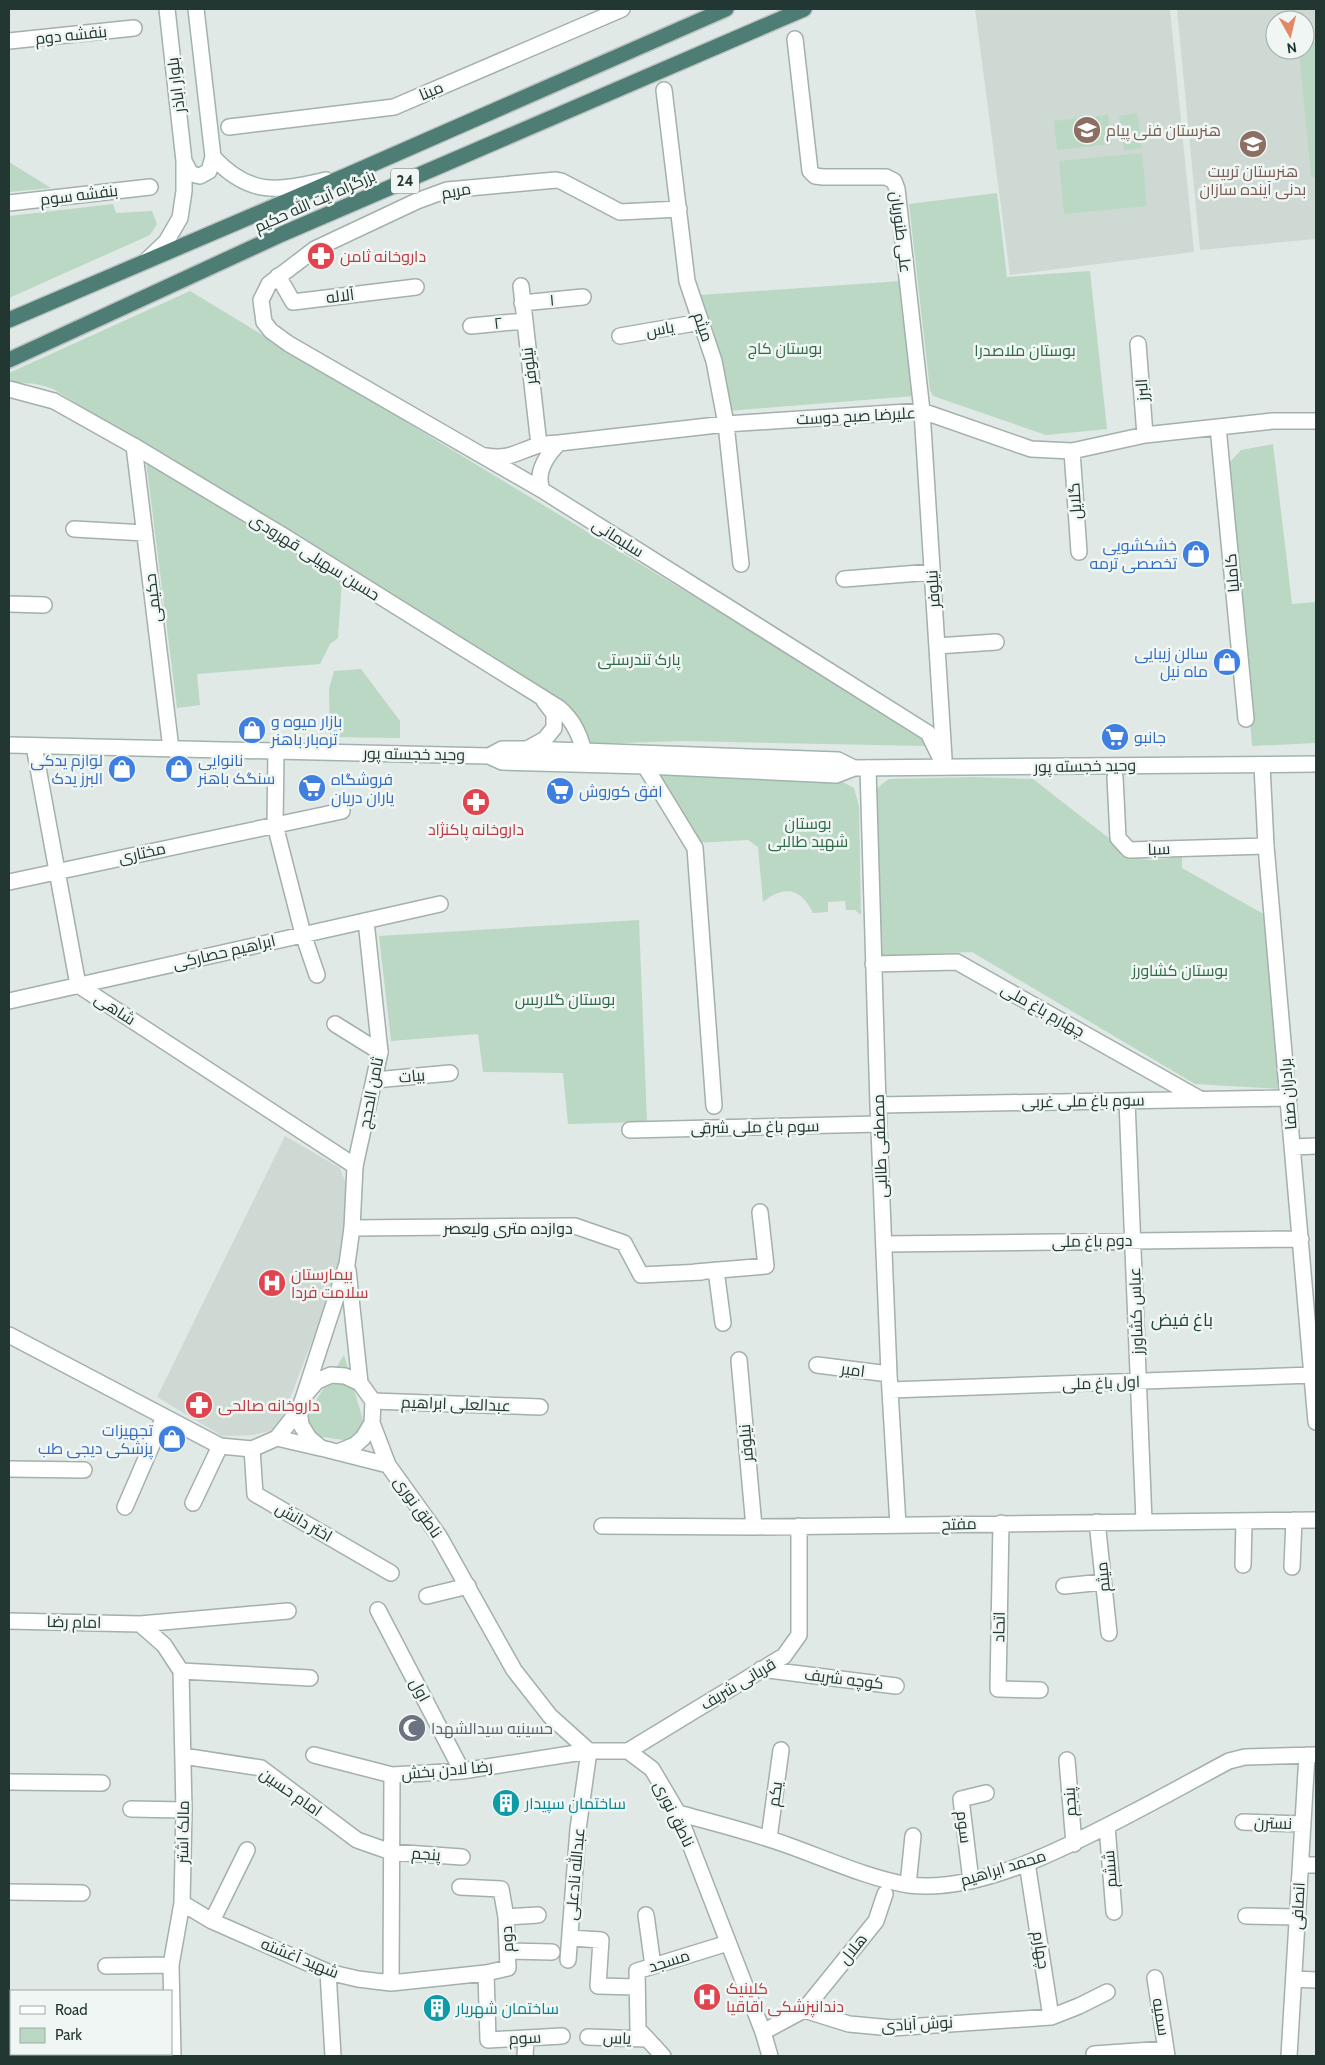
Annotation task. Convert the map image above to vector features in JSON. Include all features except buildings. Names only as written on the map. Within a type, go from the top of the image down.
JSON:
[{"type":"highway","name":"بزرگراه آیت الله حکیم","points":[[9,320],[350,174],[726,9]]},
{"type":"highway","name":"بزرگراه آیت الله حکیم","points":[[9,360],[282,234],[804,9]]},
{"type":"street","name":"بلوار اباذر","points":[[146,261],[166,242],[180,218],[184,191],[184,161],[167,9]]},
{"type":"street","name":"بلوار اباذر","points":[[196,9],[213,157]]},
{"type":"street","name":"مینا","points":[[229,127],[394,107],[622,9]]},
{"type":"street","name":"بنفشه دوم","points":[[9,41],[134,28]]},
{"type":"street","name":"علی طنوریان","points":[[796,40],[810,170],[815,176],[823,177],[886,177],[894,181],[897,189],[922,411]]},
{"type":"street","name":"میثم","points":[[664,90],[687,282],[714,361],[726,424],[741,564]]},
{"type":"street","points":[[184,161],[190,174],[200,176],[209,171],[213,157],[238,180],[260,187],[285,188],[350,174]]},
{"type":"street","name":"مریم","points":[[271,331],[264,322],[261,300],[269,284],[278,276],[315,249],[417,201],[447,190],[556,180],[620,212],[679,209]]},
{"type":"street","name":"بنفشه سوم","points":[[9,203],[150,187]]},
{"type":"street","name":"آلاله","points":[[278,276],[293,302],[416,287]]},
{"type":"street","name":"نیلوفر","points":[[520,286],[539,445]]},
{"type":"street","name":"۱","points":[[522,303],[583,297]]},
{"type":"street","name":"۲","points":[[471,326],[524,321]]},
{"type":"street","name":"یاس","points":[[620,336],[701,322]]},
{"type":"street","name":"سلیمانی","points":[[271,331],[288,344],[542,490],[928,733],[945,767]]},
{"type":"street","name":"البرز","points":[[1138,344],[1145,436]]},
{"type":"street","name":"حسین سهیلی قهرودی","points":[[9,389],[54,401],[134,446],[290,540],[540,696],[568,715],[573,722],[585,757]]},
{"type":"street","name":"علیرضا صبح دوست","points":[[484,456],[497,458],[513,456],[539,445],[559,442],[726,424],[922,411],[1031,450],[1072,451],[1145,436],[1218,427],[1273,421],[1316,421]]},
{"type":"street","name":"نیلوفر","points":[[922,411],[945,767]]},
{"type":"street","name":"کاملیا","points":[[1218,427],[1246,718]]},
{"type":"street","points":[[542,490],[538,476],[544,461],[559,442]]},
{"type":"street","name":"حکیمی","points":[[134,446],[171,749]]},
{"type":"street","name":"گلایل","points":[[1072,451],[1079,552]]},
{"type":"street","points":[[74,529],[145,533]]},
{"type":"street","points":[[844,579],[932,572]]},
{"type":"street","points":[[9,604],[44,605]]},
{"type":"street","points":[[937,646],[996,642]]},
{"type":"street","points":[[527,749],[545,739],[554,728],[554,714],[540,696]]},
{"type":"street","name":"وحید خجسته پور","points":[[9,745],[489,756],[502,762],[585,757],[838,760],[861,768]]},
{"type":"street","name":"شاهی","points":[[34,746],[78,986],[355,1166]]},
{"type":"street","name":"وحید خجسته پور","points":[[489,756],[502,749],[527,749],[645,766],[836,775],[861,768],[1316,764]]},
{"type":"street","points":[[276,751],[275,825],[303,934],[317,975]]},
{"type":"street","name":"برادران صفا","points":[[1262,764],[1266,846],[1316,1422]]},
{"type":"street","points":[[645,766],[694,848],[714,1106]]},
{"type":"street","name":"مصطفی طالبی","points":[[861,768],[873,964],[889,1374],[898,1525]]},
{"type":"street","name":"سبا","points":[[1115,777],[1118,838],[1129,850],[1266,846]]},
{"type":"street","name":"مختاری","points":[[9,882],[342,811]]},
{"type":"street","name":"ابراهیم حصارکی","points":[[9,1001],[440,904]]},
{"type":"street","name":"ثامن الحجج","points":[[347,1264],[352,1228],[355,1166],[380,1052],[366,921]]},
{"type":"street","name":"چهارم باغ ملی","points":[[873,964],[957,962],[1202,1099]]},
{"type":"street","points":[[335,1024],[380,1052]]},
{"type":"street","name":"بیات","points":[[375,1080],[450,1073]]},
{"type":"street","name":"سوم باغ ملی غربی","points":[[878,1105],[1288,1098]]},
{"type":"street","name":"عباس کشاورز","points":[[1127,1101],[1144,1521]]},
{"type":"street","name":"سوم باغ ملی شرقی","points":[[630,1130],[879,1124]]},
{"type":"street","points":[[1293,1147],[1316,1146]]},
{"type":"street","points":[[723,1323],[704,1271],[766,1266],[760,1212]]},
{"type":"street","name":"دوازده متری ولیعصر","points":[[352,1228],[575,1226],[624,1243],[641,1275],[704,1271]]},
{"type":"street","name":"دوم باغ ملی","points":[[884,1244],[1301,1239]]},
{"type":"street","points":[[347,1264],[360,1383]]},
{"type":"street","points":[[321,1448],[309,1438],[301,1425],[301,1403],[347,1264]]},
{"type":"street","points":[[9,1335],[220,1446],[252,1449],[277,1438],[318,1381],[331,1375],[345,1376],[360,1383],[373,1401],[372,1423],[363,1438],[355,1445],[338,1452]]},
{"type":"street","name":"نیلوفر","points":[[739,1360],[754,1527]]},
{"type":"street","name":"امیر","points":[[817,1365],[889,1374]]},
{"type":"street","name":"اول باغ ملی","points":[[890,1390],[1312,1375]]},
{"type":"street","name":"عبدالعلی ابراهیم","points":[[373,1401],[540,1407]]},
{"type":"street","points":[[125,1507],[164,1417]]},
{"type":"street","name":"ناطق نوری","points":[[372,1423],[388,1465],[439,1536],[514,1670],[550,1716],[589,1751]]},
{"type":"street","points":[[277,1438],[388,1465]]},
{"type":"street","points":[[193,1503],[220,1446]]},
{"type":"street","name":"اختر دانش","points":[[252,1449],[255,1494],[392,1573]]},
{"type":"street","points":[[9,1468],[84,1470]]},
{"type":"street","points":[[1243,1565],[1244,1520]]},
{"type":"street","points":[[1292,1567],[1294,1520]]},
{"type":"street","name":"مفتح","points":[[602,1526],[754,1527],[1316,1520]]},
{"type":"street","name":"میثم","points":[[1097,1522],[1109,1633]]},
{"type":"street","name":"اتحاد","points":[[1002,1523],[998,1690],[1040,1690]]},
{"type":"street","name":"قربانی شریف","points":[[628,1750],[761,1668],[784,1656],[799,1635],[799,1526]]},
{"type":"street","points":[[1064,1586],[1103,1582]]},
{"type":"street","points":[[427,1596],[468,1586]]},
{"type":"street","name":"اول","points":[[378,1610],[462,1771]]},
{"type":"street","name":"امام رضا","points":[[9,1621],[140,1624],[288,1611]]},
{"type":"street","points":[[140,1624],[164,1645],[181,1671],[310,1678]]},
{"type":"street","name":"کوچه شریف","points":[[761,1668],[896,1686]]},
{"type":"street","name":"مالک اشتر","points":[[172,1990],[171,1965],[182,1903],[184,1810],[181,1671]]},
{"type":"street","points":[[589,1751],[628,1750]]},
{"type":"street","name":"ناطق نوری","points":[[628,1750],[652,1769],[678,1813],[763,2032],[770,2056]]},
{"type":"street","name":"یکم","points":[[768,1838],[781,1750]]},
{"type":"street","name":"رضا لادن بخش","points":[[391,1983],[392,1775],[462,1771],[589,1751]]},
{"type":"street","name":"عبدالله نادعلی","points":[[568,1960],[578,1829],[589,1751]]},
{"type":"street","name":"محمد ابراهیم","points":[[678,1813],[768,1838],[874,1876],[908,1884],[937,1886],[971,1881],[1027,1863],[1074,1844],[1229,1761],[1245,1757],[1312,1755]]},
{"type":"street","name":"انصافی","points":[[1289,2056],[1303,1824],[1312,1755]]},
{"type":"street","name":"امام حسین","points":[[183,1756],[261,1768],[357,1840],[391,1852]]},
{"type":"street","points":[[314,1756],[392,1775]]},
{"type":"street","name":"پنجم","points":[[1067,1760],[1074,1844]]},
{"type":"street","points":[[9,1782],[102,1783]]},
{"type":"street","name":"سوم","points":[[971,1881],[961,1799],[986,1793]]},
{"type":"street","points":[[131,1809],[184,1810]]},
{"type":"street","name":"نسترن","points":[[1243,1822],[1303,1824]]},
{"type":"street","name":"ششم","points":[[1106,1826],[1114,1912]]},
{"type":"street","points":[[908,1884],[913,1836]]},
{"type":"street","points":[[212,1921],[247,1850]]},
{"type":"street","name":"پنجم","points":[[391,1852],[462,1857]]},
{"type":"street","name":"چهارم","points":[[1027,1863],[1051,2016]]},
{"type":"street","points":[[1301,1865],[1316,1864]]},
{"type":"street","name":"دوم","points":[[460,1887],[501,1889],[506,1917],[508,1968],[486,1973]]},
{"type":"street","points":[[9,1892],[82,1893]]},
{"type":"street","name":"هلال","points":[[763,2032],[804,2010],[876,1921],[885,1894]]},
{"type":"street","name":"شهید آغشته","points":[[182,1903],[212,1921],[328,1972],[358,1979],[391,1983],[486,1973]]},
{"type":"street","points":[[506,1917],[538,1915]]},
{"type":"street","points":[[646,1915],[654,1966]]},
{"type":"street","points":[[1246,1916],[1298,1917]]},
{"type":"street","name":"عبدالله نادعلی","points":[[570,1938],[601,1940],[598,1986],[637,1987]]},
{"type":"street","name":"مسجد","points":[[644,2042],[637,1987],[637,1970],[728,1943]]},
{"type":"street","points":[[508,1951],[552,1952]]},
{"type":"street","points":[[106,1966],[171,1965]]},
{"type":"street","points":[[328,1972],[333,2056]]},
{"type":"street","name":"سوم","points":[[486,1973],[488,2040],[562,2036]]},
{"type":"street","name":"سمیه","points":[[1155,1978],[1167,2053]]},
{"type":"street","points":[[1294,1979],[1316,1980]]},
{"type":"street","points":[[1051,2016],[1079,2006],[1107,1992]]},
{"type":"street","name":"مالک اشتر","points":[[172,2010],[173,2056]]},
{"type":"street","name":"نوش آبادی","points":[[804,2010],[849,2024],[892,2028],[1051,2016]]},
{"type":"street","name":"یاس","points":[[588,2037],[644,2042]]},
{"type":"street","points":[[525,2056],[526,2038]]},
{"type":"street","points":[[644,2042],[663,2056]]},
{"type":"street","points":[[1094,2054],[1167,2053]]},
{"type":"shaded area","name":"هنرستان فنی پیام","points":[[975,9],[1170,9],[1194,252],[1010,275]]},
{"type":"shaded area","name":"هنرستان تربیت بدنی آینده سازان","points":[[1177,9],[1316,9],[1316,239],[1200,250]]},
{"type":"shaded area","name":"بیمارستان سلامت فردا","points":[[285,1136],[340,1168],[350,1195],[350,1231],[314,1336],[278,1429],[253,1435],[222,1436],[157,1397]]},
{"type":"green space","points":[[1315,42],[1316,177],[1311,177],[1300,60],[1315,60]]},
{"type":"green space","points":[[1137,113],[1142,148],[1124,151],[1119,116]]},
{"type":"green space","points":[[1108,115],[1112,144],[1057,150],[1054,121]]},
{"type":"green space","points":[[1142,153],[1147,206],[1064,214],[1059,161]]},
{"type":"green space","points":[[9,162],[51,188],[9,192]]},
{"type":"green space","name":"بوستان ملاصدرا","points":[[997,193],[1007,277],[1090,271],[1107,429],[1046,435],[933,396],[930,390],[909,204]]},
{"type":"green space","points":[[113,204],[116,213],[152,211],[157,224],[150,235],[9,298],[9,216]]},
{"type":"green space","name":"بوستان کاج","points":[[901,281],[914,396],[728,411],[722,361],[713,329],[700,295]]},
{"type":"green space","name":"پارک تندرستی","points":[[190,291],[916,731],[925,740],[926,746],[682,741],[591,744],[586,739],[579,718],[566,704],[53,389],[31,384],[9,385],[9,373]]},
{"type":"green space","points":[[1273,444],[1292,604],[1316,602],[1316,743],[1252,746],[1230,462],[1241,450]]},
{"type":"green space","points":[[146,461],[342,581],[338,638],[330,644],[320,664],[197,674],[200,705],[177,708]]},
{"type":"green space","points":[[361,669],[400,721],[400,738],[330,737],[329,689],[334,671]]},
{"type":"green space","name":"بوستان شهید طالبی","points":[[660,774],[837,779],[854,788],[859,806],[861,915],[855,910],[846,910],[845,901],[828,902],[828,912],[813,913],[803,898],[797,894],[785,891],[763,902],[758,847],[748,840],[696,843]]},
{"type":"green space","name":"بوستان کشاورز","points":[[971,777],[1033,779],[1110,839],[1122,856],[1150,860],[1182,857],[1182,868],[1267,916],[1282,1089],[1195,1084],[972,952],[879,956],[876,790],[889,779]]},
{"type":"green space","name":"بوستان گلاریس","points":[[639,920],[647,1122],[568,1124],[563,1073],[483,1072],[478,1034],[391,1041],[379,936]]},
{"type":"green space","points":[[344,1355],[370,1444],[296,1433]]},
{"type":"place","name":"هنرستان فنی پیام","points":[[1087,130]]},
{"type":"place","name":"هنرستان تربیت بدنی آینده سازان","points":[[1253,144]]},
{"type":"place","name":"داروخانه ثامن","points":[[321,256]]},
{"type":"place","name":"خشکشویی تخصصی ترمه","points":[[1196,554]]},
{"type":"place","name":"سالن زیبایی ماه نیل","points":[[1227,662]]},
{"type":"place","name":"بازار میوه و تره‌بار باهنر","points":[[252,730]]},
{"type":"place","name":"جانبو","points":[[1115,737]]},
{"type":"place","name":"لوازم یدکی البرز یدک","points":[[122,769]]},
{"type":"place","name":"نانوایی سنگک باهنر","points":[[179,769]]},
{"type":"place","name":"فروشگاه یاران دریان","points":[[312,788]]},
{"type":"place","name":"افق کوروش","points":[[560,791]]},
{"type":"place","name":"داروخانه پاکنژاد","points":[[476,802]]},
{"type":"place","name":"بیمارستان سلامت فردا","points":[[272,1283]]},
{"type":"place","name":"داروخانه صالحی","points":[[199,1405]]},
{"type":"place","name":"تجهیزات پزشکی دیجی طب","points":[[172,1439]]},
{"type":"place","name":"حسینیه سیدالشهدا","points":[[412,1728]]},
{"type":"place","name":"ساختمان سپیدار","points":[[506,1803]]},
{"type":"place","name":"کلینیک دندانپزشکی اقاقیا","points":[[707,1997]]},
{"type":"place","name":"ساختمان شهریار","points":[[437,2008]]},
{"type":"district","name":"باغ فیض","points":[[1182,1320]]}]
